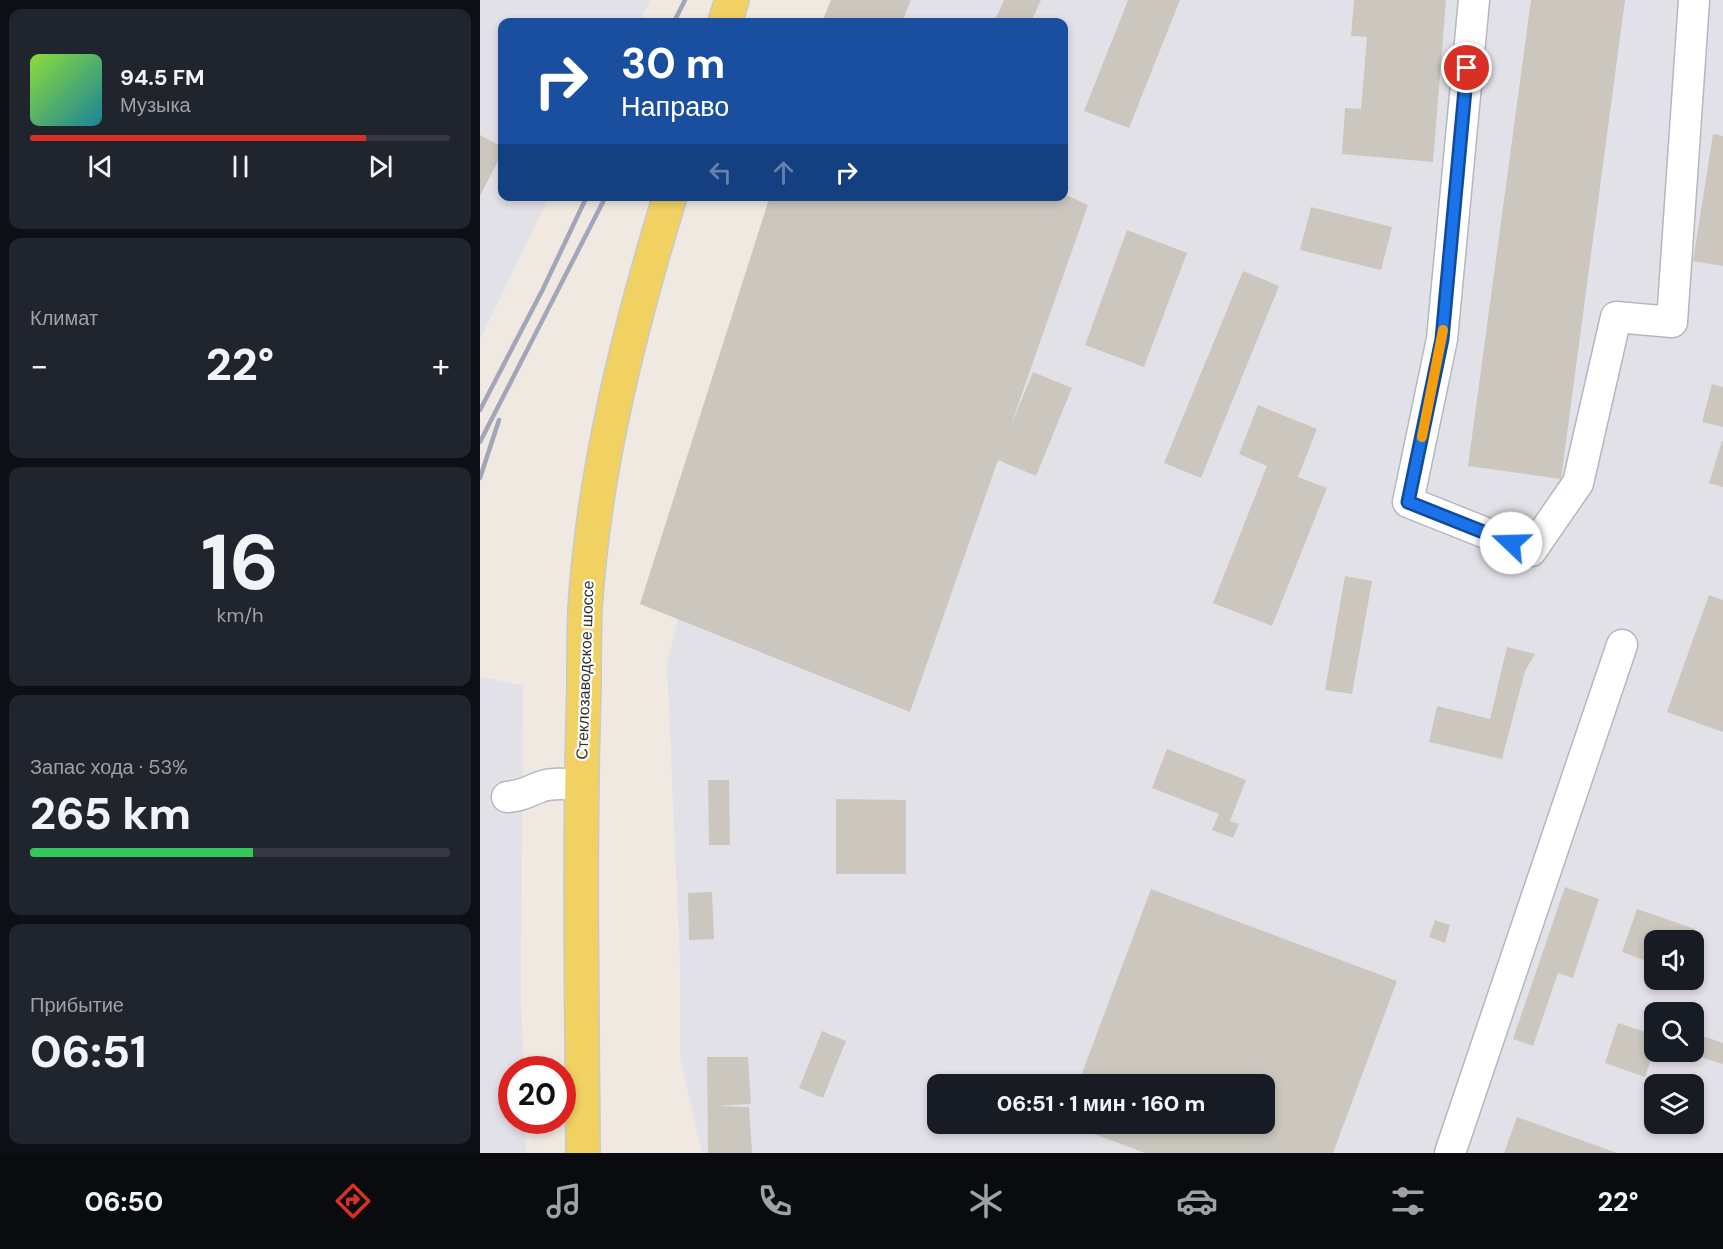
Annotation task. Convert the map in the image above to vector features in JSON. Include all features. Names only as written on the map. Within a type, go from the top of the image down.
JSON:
[{"type":"main road","points":[[725,18],[732,0]]},
{"type":"main road","name":"Стеклозаводское шоссе","points":[[583,1153],[580,784],[585,609],[604,454],[612,410],[640,294],[668,201]]},
{"type":"lane","points":[[1474,0],[1442,339],[1408,502],[1531,551],[1578,483],[1616,317],[1672,322],[1694,0]]},
{"type":"lane","points":[[1450,1153],[1622,645]]},
{"type":"lane","points":[[507,797],[523,796],[541,786],[580,784]]},
{"type":"shaded area","points":[[480,0],[650,0],[642,18],[498,18],[498,201],[547,201],[480,339]]},
{"type":"shaded area","points":[[845,0],[1723,0],[1723,1153],[702,1153],[680,1057],[680,964],[667,662],[787,201],[1068,201],[1068,18],[838,18]]},
{"type":"shaded area","points":[[480,676],[523,686],[521,1000],[523,1056],[498,1056],[498,1134],[525,1134],[526,1153],[480,1153]]},
{"type":"building","points":[[831,0],[911,0],[904,18],[824,18]]},
{"type":"building","points":[[1004,0],[1041,0],[1033,18],[996,18]]},
{"type":"building","points":[[1128,0],[1180,0],[1129,128],[1084,111]]},
{"type":"building","points":[[1354,0],[1446,0],[1433,162],[1342,154],[1345,108],[1361,109],[1367,37],[1351,36]]},
{"type":"building","points":[[1531,0],[1625,0],[1561,479],[1468,466]]},
{"type":"building","points":[[1713,134],[1723,136],[1723,266],[1693,261]]},
{"type":"building","points":[[480,135],[498,145],[498,161],[480,196]]},
{"type":"building","points":[[1068,196],[1088,205],[1011,425],[1033,372],[1072,388],[1036,476],[998,460],[910,712],[640,604],[768,201],[1068,201]]},
{"type":"building","points":[[1311,207],[1392,227],[1381,270],[1300,250]]},
{"type":"building","points":[[1127,230],[1187,253],[1144,367],[1085,345]]},
{"type":"building","points":[[1243,271],[1279,286],[1201,478],[1164,463]]},
{"type":"building","points":[[1712,384],[1723,387],[1723,427],[1702,422]]},
{"type":"building","points":[[1258,405],[1317,429],[1298,477],[1327,488],[1272,626],[1213,603],[1267,466],[1239,454]]},
{"type":"building","points":[[1723,442],[1723,487],[1709,483]]},
{"type":"building","points":[[1345,576],[1372,581],[1352,694],[1325,690]]},
{"type":"building","points":[[1709,595],[1723,600],[1723,732],[1667,712]]},
{"type":"building","points":[[1507,647],[1535,654],[1525,671],[1502,759],[1429,742],[1437,706],[1490,719]]},
{"type":"building","points":[[1167,749],[1246,780],[1230,821],[1239,824],[1233,838],[1212,830],[1219,814],[1152,788]]},
{"type":"building","points":[[708,780],[729,780],[730,845],[709,845]]},
{"type":"building","points":[[836,799],[906,800],[906,874],[836,874]]},
{"type":"building","points":[[1565,887],[1599,899],[1573,978],[1558,973],[1533,1046],[1513,1039]]},
{"type":"building","points":[[1151,889],[1397,981],[1333,1153],[1145,1153],[1094,1134],[1275,1134],[1275,1074],[1082,1074]]},
{"type":"building","points":[[712,892],[714,939],[689,940],[688,893]]},
{"type":"building","points":[[1637,909],[1695,929],[1644,930],[1644,960],[1622,952]]},
{"type":"building","points":[[1435,920],[1450,925],[1445,943],[1429,937]]},
{"type":"building","points":[[1618,1023],[1644,1032],[1644,1062],[1650,1062],[1644,1077],[1605,1063]]},
{"type":"building","points":[[822,1031],[846,1041],[823,1098],[799,1088]]},
{"type":"building","points":[[1704,1036],[1723,1043],[1723,1064],[1704,1058]]},
{"type":"building","points":[[707,1057],[748,1057],[751,1104],[716,1106],[749,1107],[752,1153],[708,1153]]},
{"type":"building","points":[[1517,1117],[1617,1153],[1504,1153]]},
{"type":"railway","points":[[676,18],[685,0]]},
{"type":"railway","points":[[480,410],[543,289],[585,201]]},
{"type":"railway","points":[[480,442],[603,201]]},
{"type":"railway","points":[[480,478],[499,420]]},
{"type":"slow traffic","points":[[1422,437],[1443,330]]},
{"type":"route","points":[[1467,68],[1442,339],[1408,502],[1511,543]]}]
